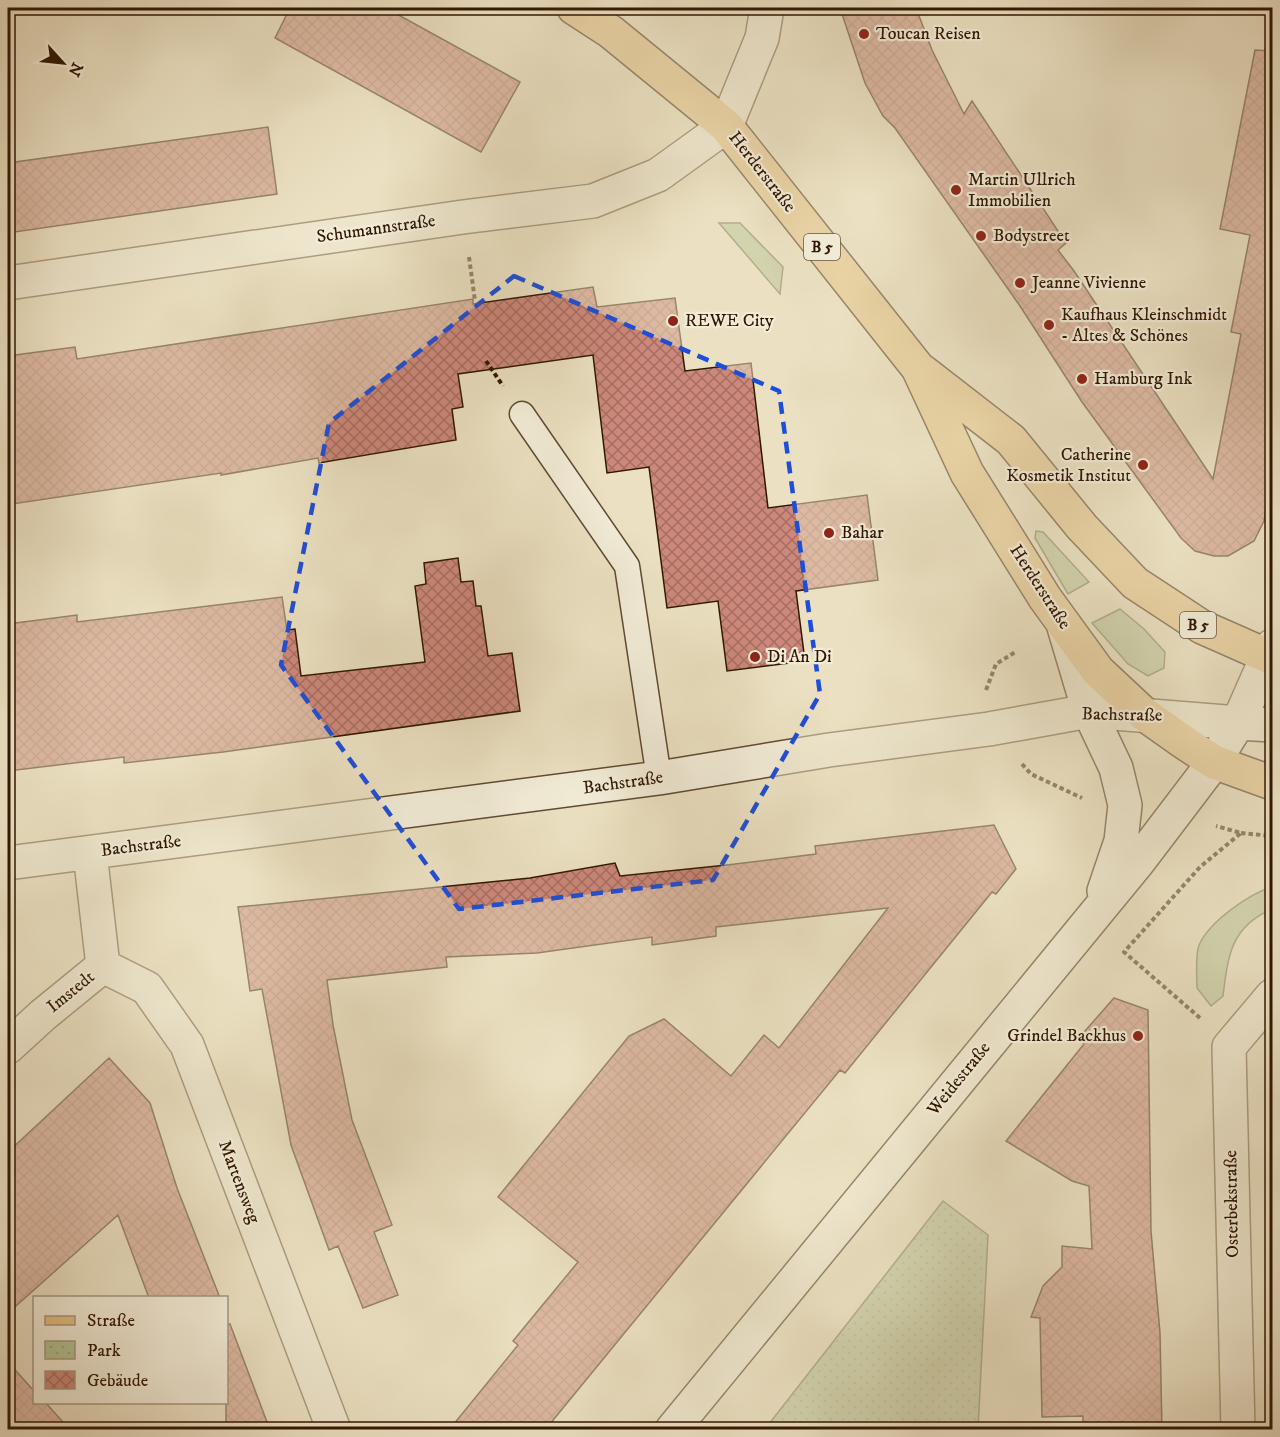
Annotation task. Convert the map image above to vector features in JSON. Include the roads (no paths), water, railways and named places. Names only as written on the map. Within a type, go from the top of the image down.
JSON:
[{"type":"main road","name":"Herderstraße","points":[[574,8],[611,32],[726,126],[918,368],[967,473],[1064,624],[1098,671],[1144,714],[1214,762]]},
{"type":"main road","name":"Herderstraße","points":[[918,368],[1011,440],[1082,528],[1135,583],[1202,627],[1271,654]]},
{"type":"main road","name":"B 5","points":[[1214,762],[1272,783]]},
{"type":"street","points":[[726,126],[762,38],[767,8]]},
{"type":"street","name":"Schumannstraße","points":[[8,283],[463,217],[593,201],[658,175],[726,126]]},
{"type":"street","points":[[1064,624],[1089,711],[1116,768],[1125,805],[1121,841],[1094,915]]},
{"type":"street","name":"Weidestraße","points":[[672,1430],[1176,815],[1214,762],[1238,723],[1271,654]]},
{"type":"street","name":"Bachstraße","points":[[8,863],[659,778],[829,750],[989,729],[1089,711],[1272,725]]},
{"type":"street","name":"Imstedt","points":[[8,1047],[43,1015],[104,966],[90,853]]},
{"type":"street","name":"Martensweg","points":[[104,966],[147,988],[187,1045],[334,1430]]},
{"type":"street","name":"Osterbekstraße","points":[[1238,1430],[1228,1047],[1272,996]]},
{"type":"lane","points":[[522,414],[627,566],[659,778]]},
{"type":"place","name":"Toucan Reisen","points":[[864,34]]},
{"type":"place","name":"Martin Ullrich Immobilien","points":[[956,190]]},
{"type":"place","name":"Bodystreet","points":[[981,236]]},
{"type":"place","name":"Jeanne Vivienne","points":[[1020,283]]},
{"type":"place","name":"REWE City","points":[[673,321]]},
{"type":"place","name":"Kaufhaus Kleinschmidt - Altes & Schönes","points":[[1049,325]]},
{"type":"place","name":"Hamburg Ink","points":[[1082,379]]},
{"type":"place","name":"Catherine Kosmetik Institut","points":[[1143,465]]},
{"type":"place","name":"Bahar","points":[[829,533]]},
{"type":"place","name":"Di An Di","points":[[755,657]]},
{"type":"place","name":"Grindel Backhus","points":[[1138,1036]]}]
